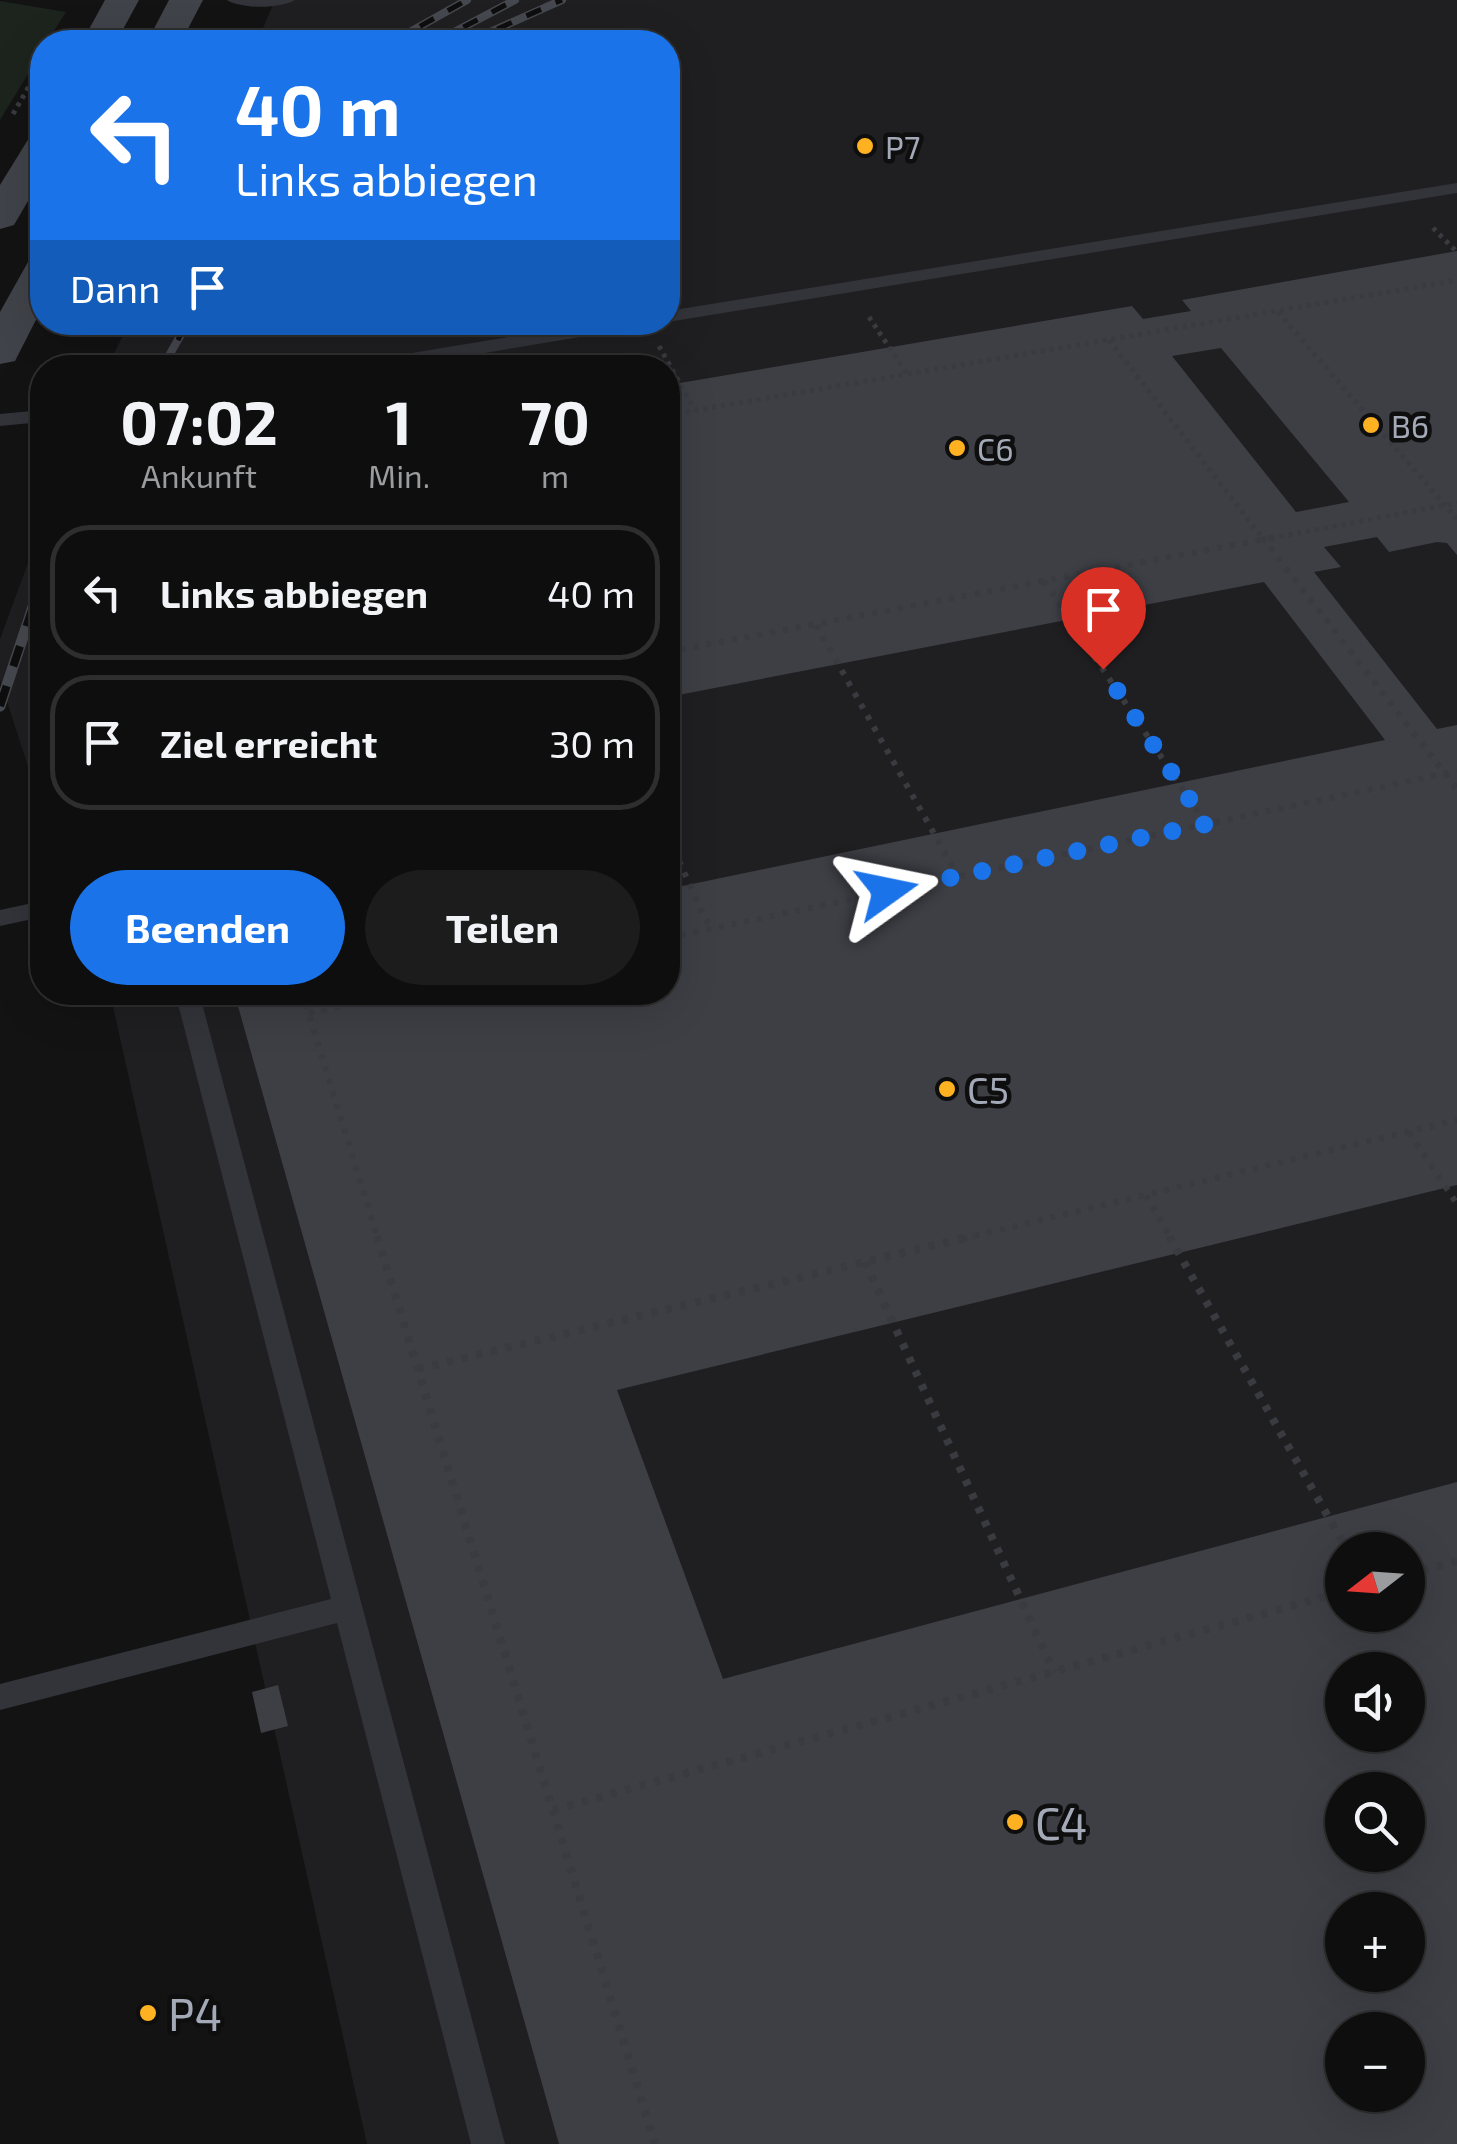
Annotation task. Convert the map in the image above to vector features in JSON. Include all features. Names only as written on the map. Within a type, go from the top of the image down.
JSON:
[{"type":"main road","points":[[106,30],[122,0]]},
{"type":"main road","points":[[170,30],[186,0]]},
{"type":"main road","points":[[0,216],[30,166]]},
{"type":"main road","points":[[0,352],[30,293]]},
{"type":"lane","points":[[235,0],[287,0]]},
{"type":"lane","points":[[680,315],[1457,188]]},
{"type":"lane","points":[[436,355],[556,335]]},
{"type":"lane","points":[[0,420],[30,417]]},
{"type":"lane","points":[[0,918],[30,912]]},
{"type":"lane","points":[[190,1005],[488,2144]]},
{"type":"lane","points":[[0,1697],[349,1607]]},
{"type":"path","points":[[8,122],[30,84]]},
{"type":"path","points":[[680,413],[1457,280]]},
{"type":"path","points":[[849,287],[907,374]]},
{"type":"path","points":[[1277,311],[1457,519]]},
{"type":"path","points":[[654,338],[663,355]]},
{"type":"path","points":[[1109,340],[1457,789]]},
{"type":"path","points":[[680,385],[694,411]]},
{"type":"path","points":[[680,650],[1457,503]]},
{"type":"path","points":[[1044,581],[1206,824]]},
{"type":"path","points":[[816,624],[958,876]]},
{"type":"path","points":[[680,935],[1457,771]]},
{"type":"path","points":[[680,863],[710,929]]},
{"type":"path","points":[[306,1005],[655,2144]]},
{"type":"path","points":[[308,1014],[350,1005]]},
{"type":"path","points":[[418,1369],[1457,1120]]},
{"type":"path","points":[[1408,1132],[1457,1204]]},
{"type":"path","points":[[1146,1194],[1337,1532]]},
{"type":"path","points":[[865,1262],[1054,1672]]},
{"type":"path","points":[[1425,1569],[1457,1561]]},
{"type":"path","points":[[553,1810],[1325,1597]]},
{"type":"shaded area","points":[[275,0],[1457,0],[1457,2144],[367,2144],[113,1005],[680,1005],[680,355],[113,355],[123,335],[680,335],[680,30],[262,30]]},
{"type":"shaded area","points":[[0,1],[66,12],[55,30],[30,30],[30,71],[0,120]]},
{"type":"shaded area","points":[[30,558],[30,772],[0,680],[0,639]]},
{"type":"building","points":[[1457,251],[1457,555],[1447,543],[1437,542],[1389,552],[1377,537],[1324,547],[1341,567],[1314,572],[1437,729],[1457,725],[1457,1185],[617,1390],[723,1679],[1457,1482],[1457,2144],[559,2144],[238,1005],[680,1005],[680,887],[1385,740],[1264,582],[680,695],[680,383],[1132,306],[1143,319],[1191,311],[1182,300]],"holes":[[[1221,348],[1349,502],[1296,512],[1172,356]]]},
{"type":"building","points":[[278,1685],[288,1726],[261,1733],[252,1692]]},
{"type":"railway","points":[[413,30],[467,0]]},
{"type":"railway","points":[[458,30],[515,0]]},
{"type":"railway","points":[[495,30],[562,0]]},
{"type":"railway","points":[[169,355],[181,335]]},
{"type":"railway","points":[[0,706],[30,616]]},
{"type":"place","name":"P7","points":[[865,146]]},
{"type":"place","name":"B6","points":[[1371,425]]},
{"type":"place","name":"C6","points":[[957,448]]},
{"type":"place","name":"C5","points":[[947,1089]]},
{"type":"place","name":"C4","points":[[1015,1822]]},
{"type":"place","name":"P4","points":[[148,2013]]},
{"type":"route","points":[[887,891],[1206,824],[1103,669]]}]
